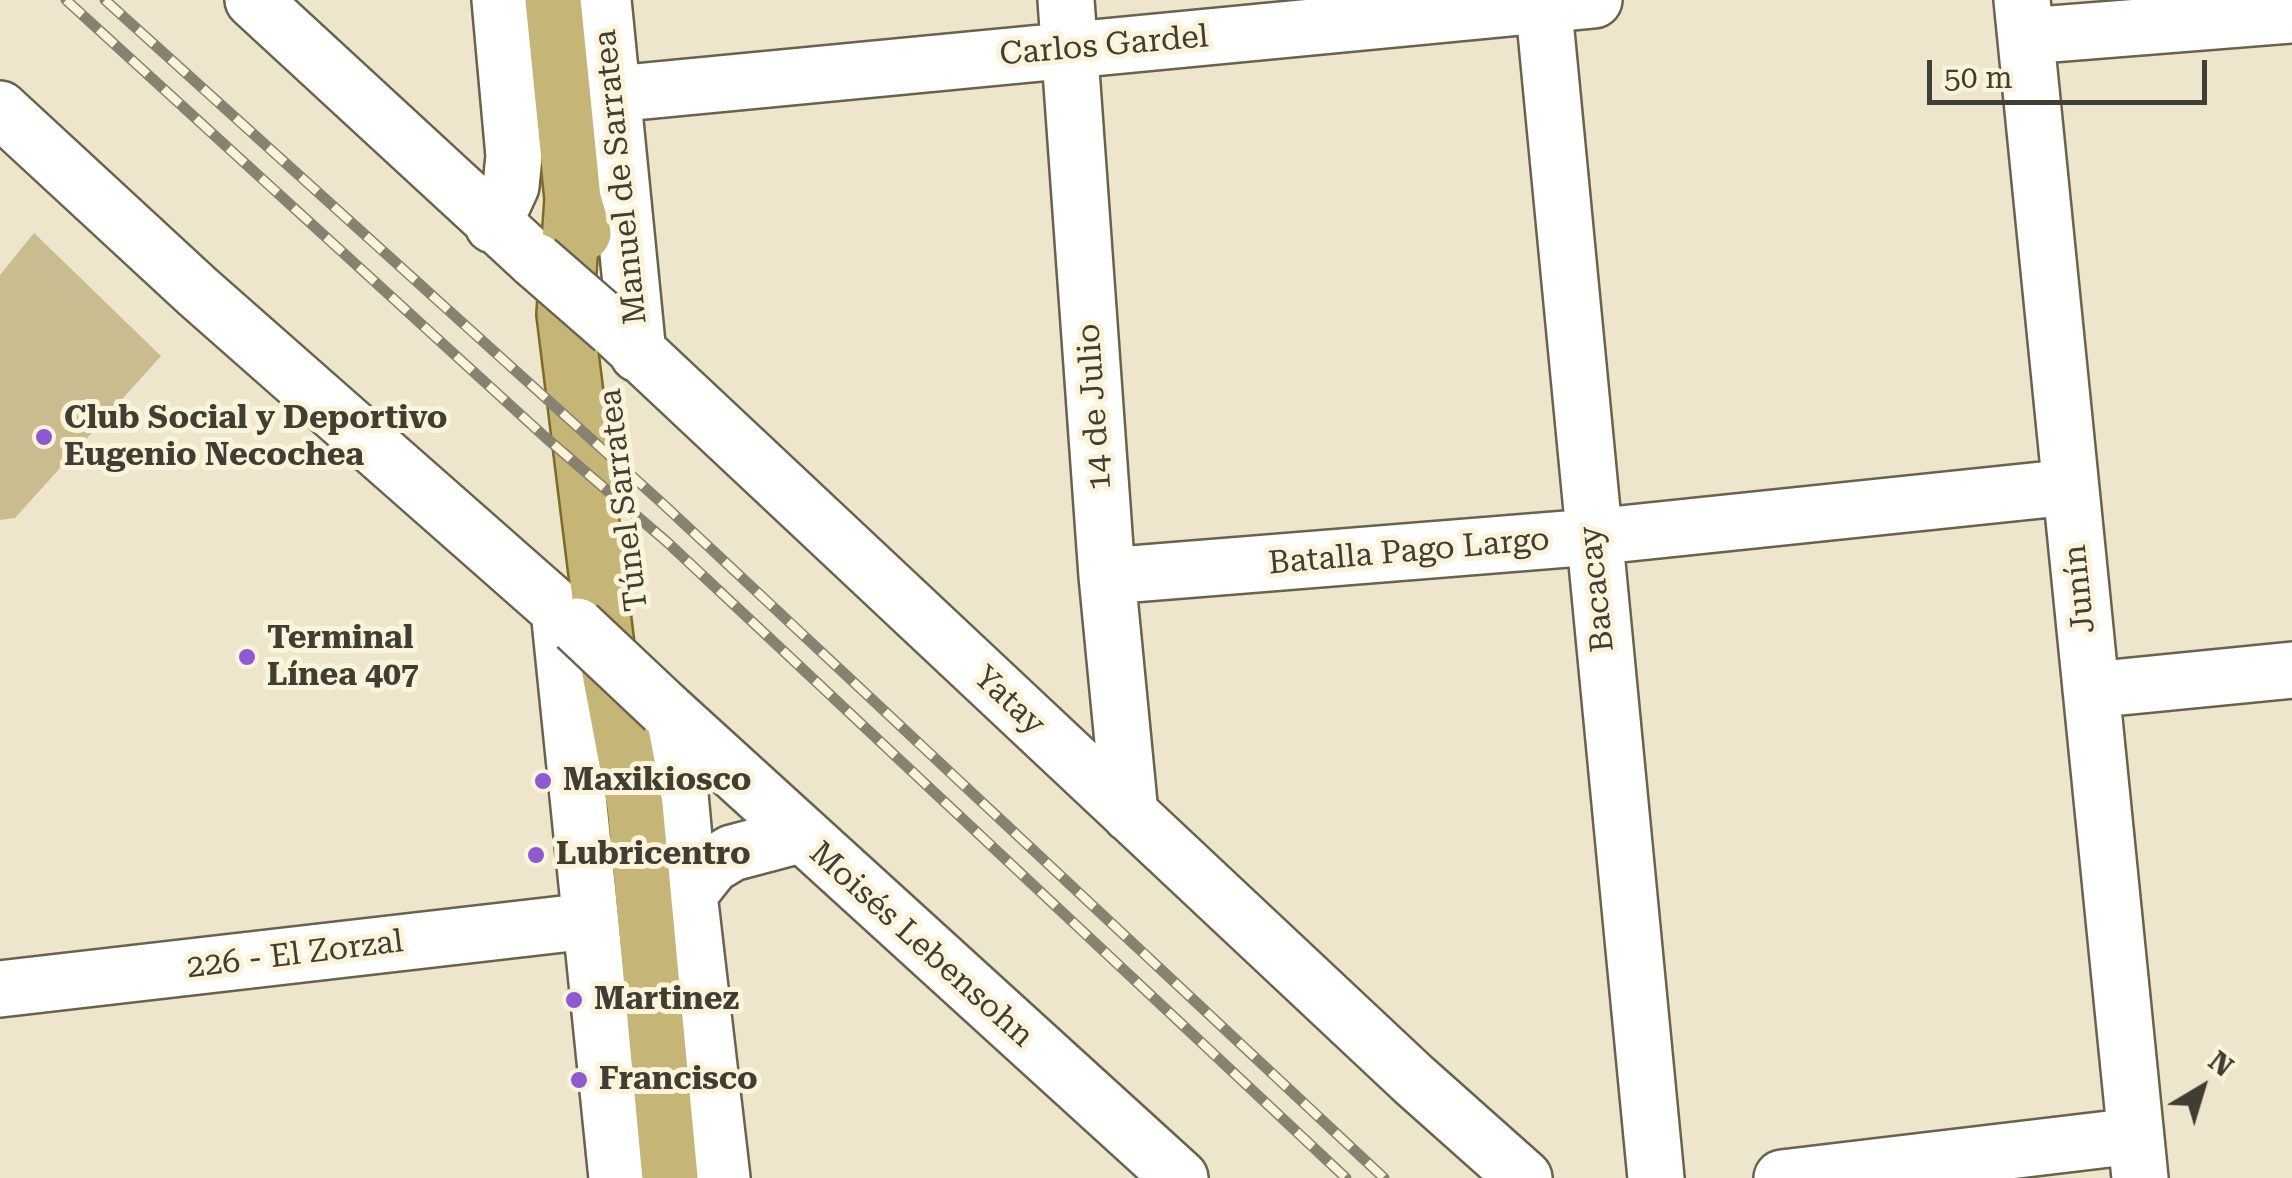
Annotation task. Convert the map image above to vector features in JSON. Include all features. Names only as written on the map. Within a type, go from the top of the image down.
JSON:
[{"type":"main road","name":"Túnel Sarratea","points":[[554,0],[574,199],[565,314],[608,662],[636,805],[670,1178]]},
{"type":"street","name":"Yatay","points":[[253,0],[1524,1178]]},
{"type":"street","points":[[493,225],[511,186],[514,156],[500,0]]},
{"type":"street","name":"Manuel de Sarratea","points":[[603,0],[614,94],[626,342]]},
{"type":"street","name":"Carlos Gardel","points":[[614,94],[1069,24],[1560,2]]},
{"type":"street","name":"Bacacay","points":[[1560,2],[1592,537],[1656,1178]]},
{"type":"street","points":[[2024,18],[2292,15]]},
{"type":"street","name":"Junín","points":[[2024,18],[2137,1157]]},
{"type":"street","name":"14 de Julio","points":[[1069,24],[1107,576],[1130,814]]},
{"type":"street","name":"Moisés Lebensohn","points":[[0,108],[198,292],[568,618],[800,835],[1180,1178]]},
{"type":"street","name":"Batalla Pago Largo","points":[[1107,576],[1592,537],[2070,487]]},
{"type":"street","points":[[568,618],[589,921],[617,1178]]},
{"type":"street","points":[[2090,690],[2292,670]]},
{"type":"street","points":[[669,713],[722,1178]]},
{"type":"street","points":[[689,894],[712,865],[732,853],[800,835]]},
{"type":"street","name":"226 - El Zorzal","points":[[0,989],[589,921]]},
{"type":"street","points":[[1782,1178],[2137,1157]]},
{"type":"shaded area","name":"Club Social y Deportivo Eugenio Necochea","points":[[34,233],[161,356],[15,518],[0,520],[0,275]]},
{"type":"railway","points":[[66,0],[545,437],[667,542],[1346,1178]]},
{"type":"railway","points":[[105,0],[663,504],[1384,1178]]},
{"type":"place","name":"Club Social y Deportivo Eugenio Necochea","points":[[44,437]]},
{"type":"place","name":"Terminal Línea 407","points":[[247,657]]},
{"type":"place","name":"Maxikiosco","points":[[543,781]]},
{"type":"place","name":"Lubricentro","points":[[536,855]]},
{"type":"place","name":"Martinez","points":[[574,1000]]},
{"type":"place","name":"Francisco","points":[[579,1080]]}]
